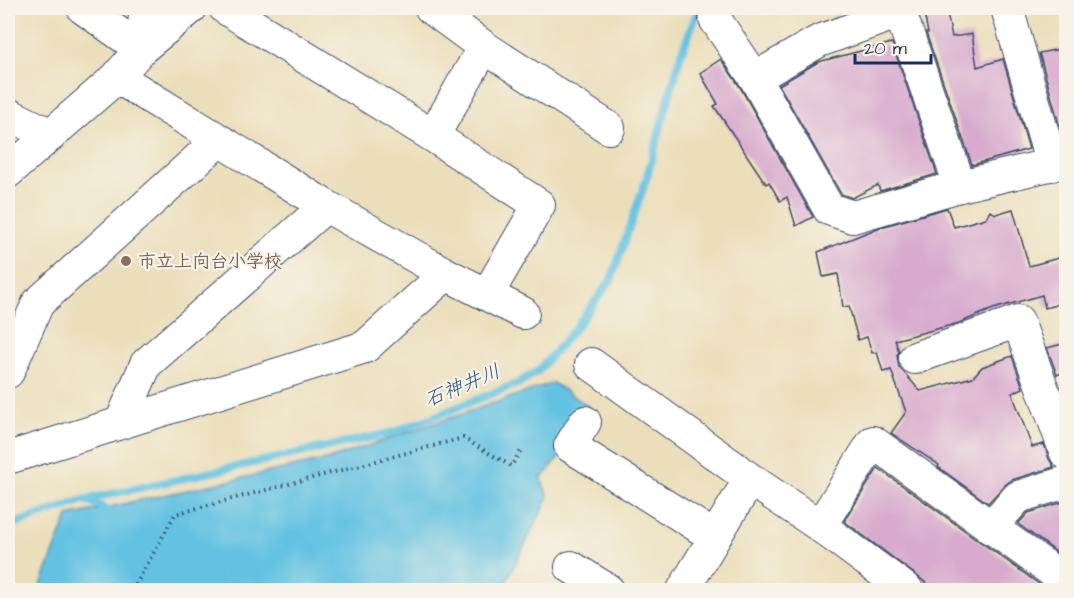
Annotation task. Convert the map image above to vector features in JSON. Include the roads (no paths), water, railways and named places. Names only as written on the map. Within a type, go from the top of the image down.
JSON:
[{"type":"street","points":[[83,8],[141,49]]},
{"type":"street","points":[[141,49],[146,8]]},
{"type":"street","points":[[8,172],[117,77],[141,49],[191,8]]},
{"type":"street","points":[[225,8],[433,136],[539,205],[487,295]]},
{"type":"street","points":[[431,8],[484,46],[609,128]]},
{"type":"street","points":[[715,19],[755,78],[829,209],[853,217],[960,186],[1059,163],[1007,8]]},
{"type":"street","points":[[755,78],[819,41],[899,10],[960,186]]},
{"type":"street","points":[[433,136],[484,46]]},
{"type":"street","points":[[117,77],[326,206],[446,274],[523,313]]},
{"type":"street","points":[[8,114],[51,135]]},
{"type":"street","points":[[8,372],[38,303],[219,140]]},
{"type":"street","points":[[121,422],[146,364],[326,206]]},
{"type":"street","points":[[8,458],[365,347],[446,274]]},
{"type":"street","points":[[915,358],[952,357],[1017,321],[1066,453]]},
{"type":"street","points":[[591,364],[750,479],[820,526],[907,591]]},
{"type":"street","points":[[585,422],[570,446],[715,537]]},
{"type":"street","points":[[820,526],[873,442],[1066,581]]},
{"type":"street","points":[[683,591],[750,479]]},
{"type":"street","points":[[990,528],[1018,497],[1066,482]]},
{"type":"street","points":[[571,567],[608,591]]},
{"type":"water","points":[[553,383],[588,406],[556,449],[563,453],[541,479],[549,497],[502,590],[39,590],[68,516],[329,459]]},
{"type":"waterway","name":"石神井川","points":[[8,526],[84,500],[395,432],[519,383],[538,371],[577,326],[611,280],[645,183],[681,54],[699,8]]},
{"type":"waterway","points":[[85,500],[112,511]]},
{"type":"place","name":"市立上向台小学校","points":[[126,261]]}]
